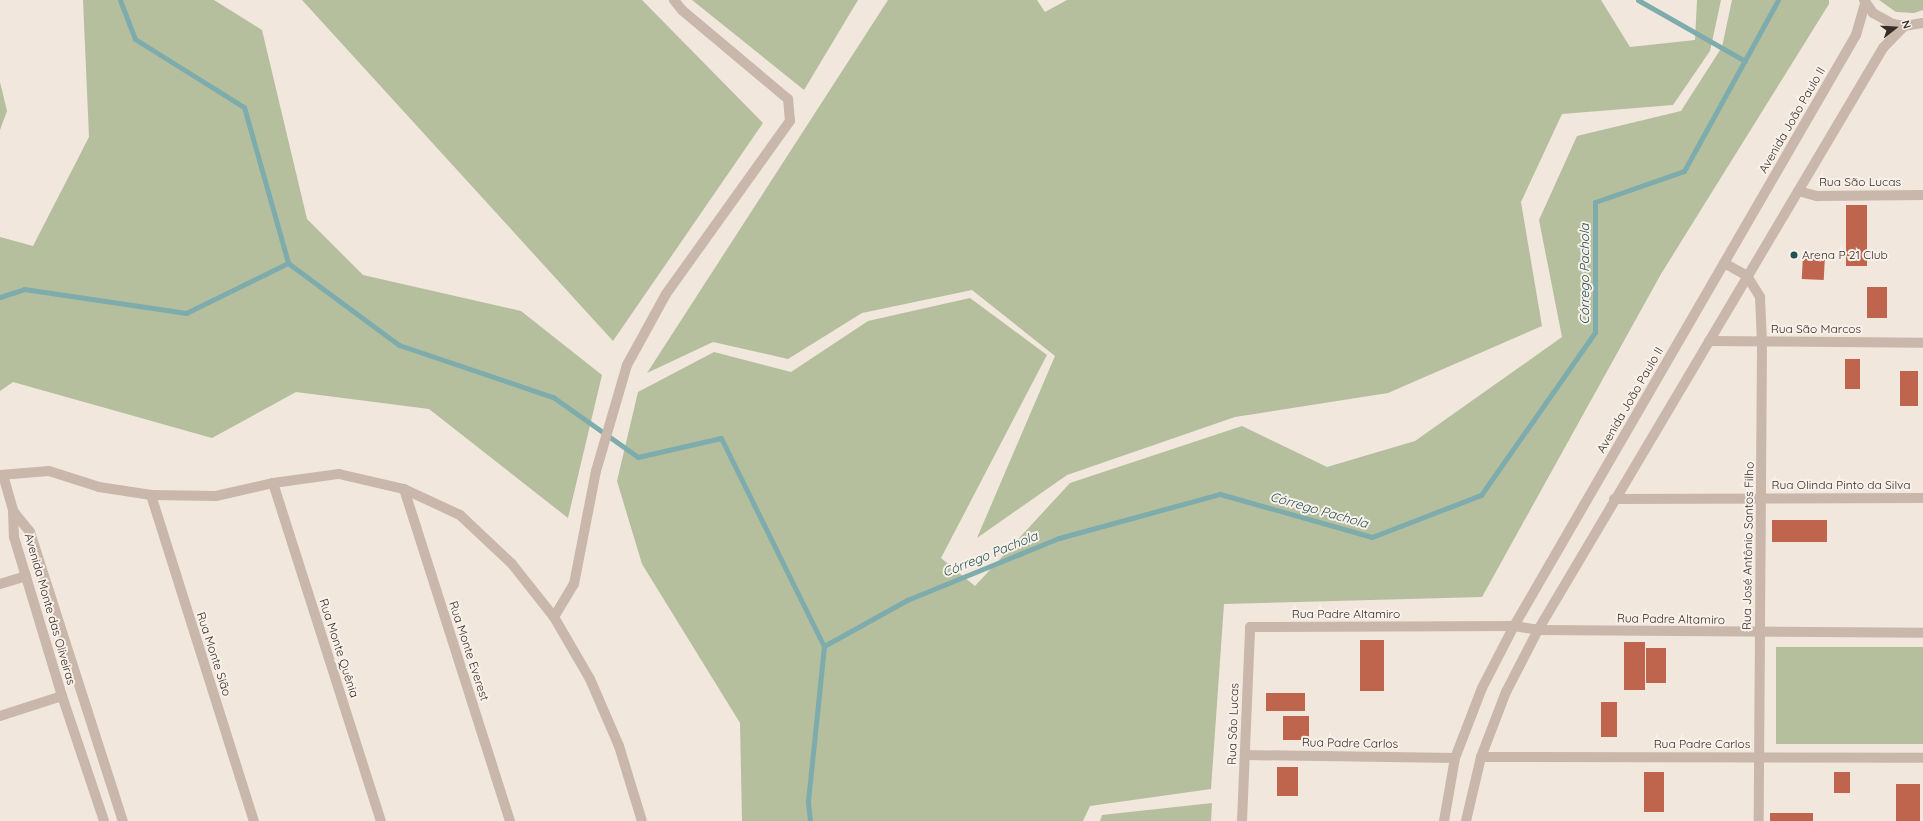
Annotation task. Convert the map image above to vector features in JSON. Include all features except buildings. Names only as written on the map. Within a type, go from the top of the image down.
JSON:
[{"type":"street","points":[[554,617],[574,584],[596,472],[627,365],[666,294],[790,121],[788,99],[682,10],[674,0]]},
{"type":"street","points":[[1865,2],[1882,19],[1904,26],[1923,23]]},
{"type":"street","name":"Avenida João Paulo II","points":[[1444,821],[1456,758],[1482,688],[1514,626],[1856,35],[1865,2]]},
{"type":"street","points":[[1466,821],[1481,757],[1506,692],[1538,630],[1614,499],[1883,48],[1904,26]]},
{"type":"street","name":"Rua São Lucas","points":[[1798,191],[1817,196],[1923,195]]},
{"type":"street","points":[[1724,263],[1747,276]]},
{"type":"street","name":"Rua José Antônio Santos Filho","points":[[1747,276],[1760,297],[1762,342],[1759,821]]},
{"type":"street","name":"Rua São Marcos","points":[[1709,341],[1923,342]]},
{"type":"street","points":[[13,511],[1,475],[49,471],[99,487],[151,495],[216,496],[273,483],[340,474],[404,489],[460,515],[512,564],[554,617],[590,679],[619,746],[642,821]]},
{"type":"street","name":"Rua Monte Quênia","points":[[273,483],[381,821]]},
{"type":"street","name":"Rua Monte Everest","points":[[404,489],[510,821]]},
{"type":"street","name":"Rua Monte Sião","points":[[151,495],[254,821]]},
{"type":"street","name":"Rua Olinda Pinto da Silva","points":[[1614,499],[1923,498]]},
{"type":"street","name":"Avenida Monte das Oliveiras","points":[[13,511],[14,537],[100,820]]},
{"type":"street","name":"Avenida Monte das Oliveiras","points":[[13,511],[30,532],[123,821]]},
{"type":"street","points":[[0,584],[26,576]]},
{"type":"street","name":"Rua Padre Altamiro","points":[[1250,627],[1514,626],[1538,630],[1760,633],[1923,633]]},
{"type":"street","name":"Rua São Lucas","points":[[1242,821],[1250,627]]},
{"type":"street","points":[[0,716],[62,696]]},
{"type":"street","name":"Rua Padre Carlos","points":[[1244,755],[1456,758]]},
{"type":"street","name":"Rua Padre Carlos","points":[[1481,757],[1923,758]]},
{"type":"green space","points":[[83,0],[214,0],[262,30],[307,219],[363,275],[521,311],[602,375],[568,518],[429,409],[296,392],[212,438],[13,382],[0,391],[0,237],[33,246],[89,137]]},
{"type":"green space","points":[[302,0],[642,0],[763,123],[613,341]]},
{"type":"green space","points":[[692,0],[858,0],[804,90]]},
{"type":"green space","points":[[888,0],[1037,0],[1045,12],[1067,0],[1601,0],[1630,47],[1695,40],[1697,0],[1721,0],[1710,51],[1673,105],[1562,114],[1521,202],[1542,326],[1388,393],[1235,417],[1067,475],[977,538],[1055,356],[972,290],[862,313],[788,359],[713,342],[647,373]]},
{"type":"green space","points":[[1732,0],[1829,0],[1829,4],[1661,274],[1482,597],[1224,604],[1211,789],[1090,806],[1083,821],[742,821],[740,723],[642,564],[617,481],[638,392],[714,352],[791,372],[868,321],[970,298],[1047,355],[941,558],[975,586],[1070,483],[1242,426],[1327,467],[1415,441],[1562,337],[1539,220],[1577,136],[1681,111],[1722,47]]},
{"type":"green space","points":[[1879,0],[1923,0],[1923,10],[1914,13],[1896,12]]},
{"type":"green space","points":[[0,82],[7,111],[0,130]]},
{"type":"green space","points":[[1776,647],[1923,647],[1923,744],[1776,744]]},
{"type":"green space","points":[[1212,803],[1211,821],[1100,821],[1102,815]]},
{"type":"waterway","points":[[120,0],[135,39],[244,107],[288,263],[399,345],[553,397],[638,457],[721,438],[824,646]]},
{"type":"waterway","points":[[1638,0],[1745,61]]},
{"type":"waterway","name":"Córrego Pachola","points":[[824,646],[907,600],[1059,538],[1220,494],[1372,537],[1481,495],[1595,332],[1595,202],[1684,171],[1778,0]]},
{"type":"waterway","points":[[0,297],[24,289],[186,313],[288,263]]},
{"type":"waterway","name":"Córrego Pachola","points":[[810,821],[808,801],[824,646]]},
{"type":"place","name":"Arena P 21 Club","points":[[1794,255]]}]
